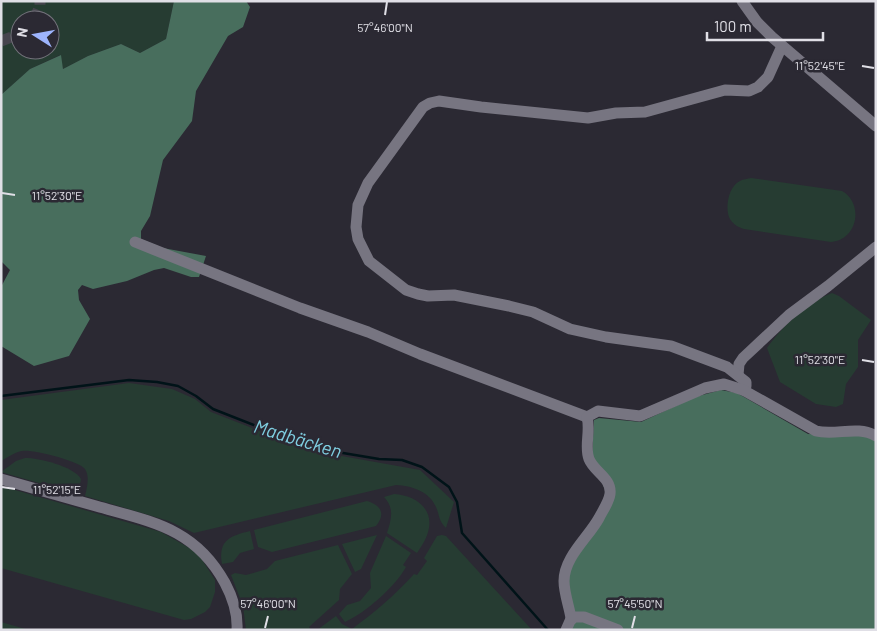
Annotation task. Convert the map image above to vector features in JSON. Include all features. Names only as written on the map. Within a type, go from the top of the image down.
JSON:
[{"type":"street","points":[[742,1],[757,22],[782,46],[876,126]]},
{"type":"street","points":[[743,390],[746,382],[728,367],[671,346],[606,337],[570,329],[522,308],[467,297],[418,294],[397,284],[369,261],[358,239],[356,217],[361,195],[368,183],[423,107],[430,103],[439,101],[488,108],[593,117],[616,113],[645,112],[725,90],[749,91],[758,87],[768,77],[782,46]]},
{"type":"street","points":[[135,242],[300,308],[368,332],[420,354],[587,417],[598,412],[640,416],[716,385],[732,386],[743,390],[816,431],[828,434],[847,431],[860,432],[876,436]]},
{"type":"street","points":[[738,376],[739,364],[743,358],[789,314],[828,286],[876,247]]},
{"type":"street","points":[[566,630],[571,618],[564,588],[566,568],[570,559],[595,526],[609,499],[611,491],[606,479],[589,459],[587,417]]},
{"type":"street","points":[[1,479],[155,523],[183,537],[203,551],[219,571],[234,602],[238,621],[237,630]]},
{"type":"street","points":[[571,618],[584,617],[618,630]]},
{"type":"green space","points":[[1,1],[174,1],[166,39],[140,53],[121,44],[88,56],[63,69],[60,55],[60,10],[10,10],[10,60],[49,60],[30,69],[1,95]]},
{"type":"green space","points":[[174,1],[246,1],[250,7],[243,27],[228,36],[196,91],[192,121],[163,160],[150,216],[141,231],[141,239],[163,248],[206,256],[199,277],[191,277],[164,268],[127,281],[93,289],[82,285],[78,290],[79,300],[90,319],[69,356],[34,366],[1,346],[1,287],[10,270],[1,261],[1,95],[30,69],[50,60],[60,60],[61,55],[63,69],[88,56],[121,44],[140,53],[166,39]]},
{"type":"green space","points":[[751,178],[842,191],[853,204],[855,220],[852,228],[840,240],[831,242],[744,229],[733,223],[729,217],[727,207],[733,187],[743,180]]},
{"type":"green space","points":[[832,293],[839,296],[871,320],[858,340],[858,367],[846,384],[843,404],[836,407],[816,404],[780,382],[767,348],[780,332],[804,309]]},
{"type":"green space","points":[[129,383],[172,389],[195,399],[211,412],[283,440],[336,455],[420,470],[454,502],[446,528],[429,497],[414,488],[396,485],[194,533],[169,521],[85,496],[88,482],[87,472],[81,466],[74,463],[55,456],[27,451],[22,451],[1,461],[1,400]]},
{"type":"green space","points":[[721,390],[737,393],[808,434],[869,436],[876,441],[876,630],[569,630],[568,571],[611,505],[592,457],[594,420],[599,418],[641,422],[695,397]]},
{"type":"green space","points":[[25,458],[47,461],[71,470],[81,479],[79,486],[70,492],[1,472],[16,461]]},
{"type":"green space","points":[[1,486],[161,532],[193,550],[201,558],[215,580],[215,592],[210,607],[205,612],[191,619],[184,620],[1,568]]},
{"type":"green space","points":[[394,494],[416,500],[422,505],[429,516],[427,535],[417,553],[387,533],[391,519],[391,510],[384,497]]},
{"type":"green space","points":[[367,501],[376,505],[381,510],[381,518],[376,526],[272,552],[258,547],[254,530]]},
{"type":"green space","points":[[250,531],[254,549],[240,553],[233,562],[222,564],[222,549],[227,540]]},
{"type":"green space","points":[[377,535],[361,569],[355,572],[342,544]]},
{"type":"green space","points":[[386,536],[411,553],[403,565],[406,567],[395,583],[379,599],[345,622],[339,614],[347,605],[360,601],[371,588],[370,573]]},
{"type":"green space","points":[[437,536],[446,536],[532,630],[317,630],[336,616],[342,624],[352,629],[360,623],[377,610],[414,574],[417,575],[427,561],[424,558]]},
{"type":"green space","points":[[338,545],[352,574],[340,589],[339,600],[309,627],[311,630],[246,630],[243,606],[231,575],[235,573],[246,575],[267,569],[275,561]]},
{"type":"green space","points":[[1,622],[29,630],[1,630]]},
{"type":"waterway","name":"Madbäcken","points":[[1,396],[129,380],[157,382],[178,386],[196,396],[213,409],[284,437],[337,452],[379,459],[402,460],[422,467],[449,487],[457,502],[462,533],[548,630]]},
{"type":"tunnel","points":[[38,10],[40,1]]},
{"type":"tunnel","points":[[1,41],[10,38]]}]
